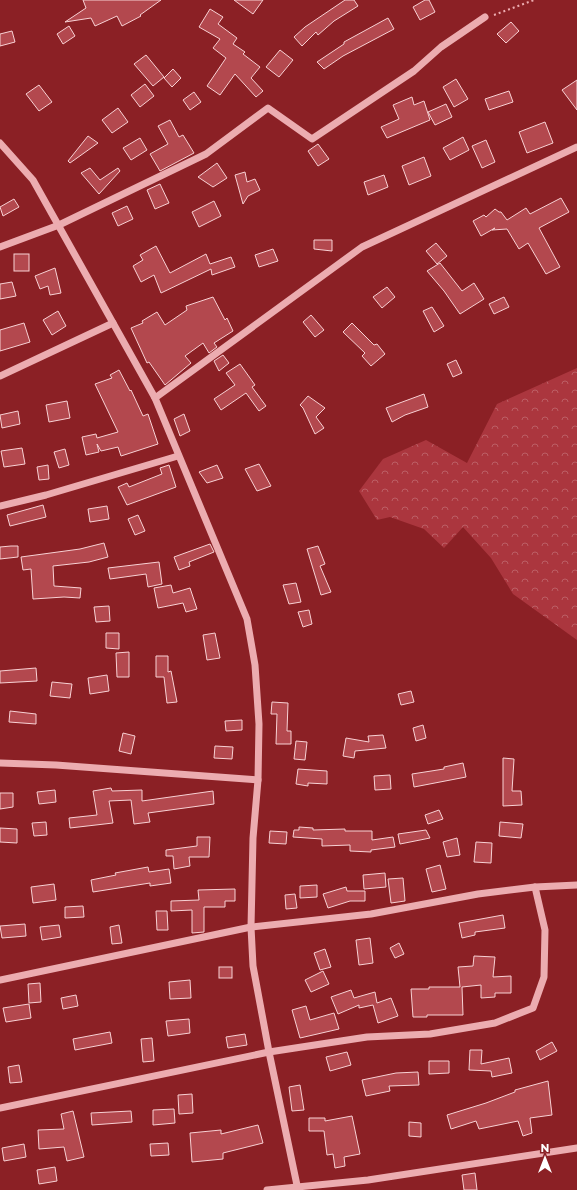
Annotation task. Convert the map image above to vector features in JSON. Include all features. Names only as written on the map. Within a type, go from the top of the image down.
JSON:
[{"type":"street","points":[[0,247],[58,225],[206,154],[268,108],[312,139],[414,71],[441,46],[485,17]]},
{"type":"street","points":[[0,143],[33,180],[155,398],[247,619],[255,665],[258,716],[258,780],[253,838],[250,927],[253,966],[268,1052],[298,1188]]},
{"type":"street","points":[[155,398],[362,247],[577,147]]},
{"type":"street","points":[[0,376],[113,323]]},
{"type":"street","points":[[0,506],[46,495],[178,456]]},
{"type":"street","points":[[0,763],[56,765],[258,780]]},
{"type":"street","points":[[0,980],[250,927],[371,914],[478,894],[577,885]]},
{"type":"street","points":[[0,1108],[268,1052],[367,1037],[430,1034],[495,1022],[533,1008],[544,977],[545,930],[535,888]]},
{"type":"street","points":[[267,1190],[368,1180],[577,1148]]},
{"type":"path","points":[[485,17],[534,0]]},
{"type":"green space","points":[[577,368],[577,640],[513,594],[491,558],[463,527],[444,548],[424,529],[390,517],[377,520],[359,491],[383,459],[426,440],[467,463],[497,404]]},
{"type":"building","points":[[83,0],[161,0],[140,15],[141,16],[122,26],[117,16],[95,26],[91,18],[65,22],[86,8]]},
{"type":"building","points":[[234,0],[263,0],[253,14]]},
{"type":"building","points":[[345,0],[354,0],[358,6],[334,21],[318,35],[316,32],[302,46],[294,37],[305,27]]},
{"type":"building","points":[[425,0],[429,0],[435,12],[420,20],[413,7]]},
{"type":"building","points":[[210,9],[223,17],[218,24],[237,38],[233,44],[245,52],[243,54],[260,67],[251,78],[263,91],[256,97],[235,74],[220,95],[207,86],[226,58],[213,48],[220,39],[199,27]]},
{"type":"building","points":[[388,18],[394,29],[343,56],[324,69],[317,62],[344,44],[344,42]]},
{"type":"building","points":[[511,22],[519,31],[506,43],[497,34]]},
{"type":"building","points":[[69,26],[75,36],[63,44],[57,34]]},
{"type":"building","points":[[12,31],[15,42],[0,46],[0,34]]},
{"type":"building","points":[[280,50],[293,60],[279,77],[266,67]]},
{"type":"building","points":[[146,55],[164,77],[153,86],[134,64]]},
{"type":"building","points":[[173,69],[181,78],[172,87],[164,78]]},
{"type":"building","points":[[456,79],[468,99],[454,107],[443,87]]},
{"type":"building","points":[[577,80],[577,110],[562,90]]},
{"type":"building","points":[[145,84],[154,96],[140,107],[131,95]]},
{"type":"building","points":[[39,85],[52,102],[39,111],[26,94]]},
{"type":"building","points":[[509,91],[513,102],[489,110],[485,99]]},
{"type":"building","points":[[194,92],[201,102],[190,110],[183,100]]},
{"type":"building","points":[[412,97],[414,105],[424,101],[430,120],[387,138],[381,127],[399,119],[393,105]]},
{"type":"building","points":[[446,104],[452,117],[435,125],[428,112]]},
{"type":"building","points":[[118,108],[128,122],[112,133],[102,120]]},
{"type":"building","points":[[170,120],[179,137],[183,135],[194,153],[160,171],[150,154],[168,144],[158,126]]},
{"type":"building","points":[[545,122],[553,143],[527,153],[519,132]]},
{"type":"building","points":[[88,136],[98,143],[70,163],[68,161]]},
{"type":"building","points":[[463,137],[469,150],[450,160],[443,148]]},
{"type":"building","points":[[140,138],[147,150],[131,160],[123,148]]},
{"type":"building","points":[[486,140],[495,162],[482,168],[472,146]]},
{"type":"building","points":[[318,144],[329,159],[318,166],[308,151]]},
{"type":"building","points":[[424,157],[431,176],[409,185],[402,166]]},
{"type":"building","points":[[217,163],[227,178],[213,187],[198,177]]},
{"type":"building","points":[[90,168],[100,180],[118,168],[120,171],[99,194],[81,173]]},
{"type":"building","points":[[245,172],[247,182],[255,179],[260,190],[248,196],[243,204],[235,175]]},
{"type":"building","points":[[384,175],[388,187],[368,195],[364,182]]},
{"type":"building","points":[[160,184],[169,203],[155,209],[147,190]]},
{"type":"building","points":[[561,198],[569,212],[539,228],[560,267],[546,274],[528,243],[519,249],[507,229],[492,230],[495,228],[481,236],[473,221],[484,215],[486,217],[495,209],[501,212],[507,220],[526,208],[530,214]]},
{"type":"building","points":[[14,199],[19,207],[3,216],[0,207]]},
{"type":"building","points":[[214,201],[221,216],[199,227],[192,212]]},
{"type":"building","points":[[127,206],[133,219],[118,226],[112,213]]},
{"type":"building","points":[[314,240],[332,240],[332,251],[314,249]]},
{"type":"building","points":[[436,243],[447,256],[437,264],[426,251]]},
{"type":"building","points":[[156,246],[170,273],[206,254],[210,264],[231,257],[235,267],[212,275],[211,269],[161,293],[154,275],[141,282],[133,266],[143,260],[140,255]]},
{"type":"building","points":[[273,249],[278,261],[259,267],[255,255]]},
{"type":"building","points":[[14,254],[29,254],[29,271],[14,271]]},
{"type":"building","points":[[440,263],[462,291],[474,283],[484,299],[460,314],[444,291],[427,271]]},
{"type":"building","points":[[55,268],[61,293],[50,295],[48,286],[40,289],[35,276]]},
{"type":"building","points":[[12,282],[16,296],[0,299],[0,284]]},
{"type":"building","points":[[387,287],[395,297],[382,308],[373,297]]},
{"type":"building","points":[[213,297],[225,320],[227,318],[233,331],[214,343],[217,347],[209,353],[203,343],[185,356],[191,363],[165,385],[149,362],[147,363],[131,328],[143,323],[142,321],[157,312],[165,325],[187,310],[186,306]]},
{"type":"building","points":[[504,297],[509,307],[494,314],[489,304]]},
{"type":"building","points":[[432,307],[444,326],[434,332],[423,311]]},
{"type":"building","points":[[58,311],[66,326],[52,335],[43,320]]},
{"type":"building","points":[[311,315],[324,330],[315,337],[303,322]]},
{"type":"building","points":[[24,323],[30,342],[0,351],[0,330]]},
{"type":"building","points":[[352,323],[374,345],[377,344],[385,354],[371,366],[362,356],[365,353],[343,332]]},
{"type":"building","points":[[223,355],[229,363],[219,371],[214,361]]},
{"type":"building","points":[[456,360],[462,373],[453,377],[447,364]]},
{"type":"building","points":[[240,364],[255,385],[252,387],[266,406],[259,411],[246,393],[221,410],[214,399],[235,385],[226,373]]},
{"type":"building","points":[[119,370],[130,391],[131,390],[143,416],[148,414],[158,444],[121,456],[118,447],[101,451],[97,444],[99,452],[86,455],[82,437],[96,434],[97,438],[118,432],[95,384],[112,378],[110,375]]},
{"type":"building","points":[[424,394],[428,407],[405,415],[392,422],[386,408]]},
{"type":"building","points":[[308,396],[325,408],[316,417],[324,428],[315,434],[303,408],[300,405]]},
{"type":"building","points":[[67,401],[70,418],[49,422],[46,405]]},
{"type":"building","points":[[18,411],[20,424],[2,428],[0,415]]},
{"type":"building","points":[[184,414],[190,431],[180,436],[174,419]]},
{"type":"building","points":[[22,448],[25,464],[4,467],[1,451]]},
{"type":"building","points":[[65,449],[69,465],[59,468],[54,452]]},
{"type":"building","points":[[259,464],[271,486],[257,491],[245,469]]},
{"type":"building","points":[[48,465],[49,479],[39,480],[37,467]]},
{"type":"building","points":[[169,465],[176,487],[127,505],[118,487],[127,483],[129,487],[162,474],[160,468]]},
{"type":"building","points":[[217,465],[223,478],[207,483],[199,472]]},
{"type":"building","points":[[43,505],[46,517],[10,526],[7,515]]},
{"type":"building","points":[[107,506],[109,519],[90,522],[88,509]]},
{"type":"building","points":[[138,515],[145,531],[135,535],[128,519]]},
{"type":"building","points":[[104,543],[108,557],[89,562],[53,566],[54,586],[81,588],[80,598],[64,597],[33,599],[31,569],[23,570],[21,557],[80,549]]},
{"type":"building","points":[[210,544],[214,552],[189,562],[190,566],[179,570],[174,557]]},
{"type":"building","points":[[18,546],[18,557],[0,559],[0,547]]},
{"type":"building","points":[[318,546],[325,564],[320,566],[331,592],[321,595],[307,549]]},
{"type":"building","points":[[159,562],[162,584],[148,587],[146,574],[110,579],[108,568]]},
{"type":"building","points":[[296,583],[301,602],[289,604],[283,585]]},
{"type":"building","points":[[171,585],[173,593],[190,588],[197,609],[186,612],[183,603],[158,608],[154,588]]},
{"type":"building","points":[[109,606],[110,621],[96,622],[94,607]]},
{"type":"building","points":[[309,610],[312,624],[303,627],[298,612]]},
{"type":"building","points":[[106,633],[119,633],[119,649],[106,648]]},
{"type":"building","points":[[215,633],[220,658],[207,660],[203,635]]},
{"type":"building","points":[[129,652],[129,677],[117,677],[116,653]]},
{"type":"building","points":[[156,656],[168,656],[168,672],[171,671],[177,702],[167,703],[164,677],[156,677]]},
{"type":"building","points":[[36,668],[37,681],[0,683],[0,671]]},
{"type":"building","points":[[107,675],[109,691],[90,694],[88,678]]},
{"type":"building","points":[[52,682],[72,684],[70,698],[50,696]]},
{"type":"building","points":[[411,691],[414,702],[401,705],[398,694]]},
{"type":"building","points":[[272,702],[288,703],[287,731],[291,731],[291,744],[276,744],[277,714],[271,714]]},
{"type":"building","points":[[10,711],[36,714],[36,724],[9,722]]},
{"type":"building","points":[[242,720],[242,730],[226,731],[225,721]]},
{"type":"building","points":[[423,725],[426,738],[416,741],[413,728]]},
{"type":"building","points":[[123,733],[135,736],[131,754],[119,751]]},
{"type":"building","points":[[383,735],[386,748],[355,751],[354,758],[343,756],[346,738],[369,742],[368,736]]},
{"type":"building","points":[[296,741],[307,742],[305,760],[294,759]]},
{"type":"building","points":[[215,746],[233,747],[232,759],[214,758]]},
{"type":"building","points":[[503,758],[514,759],[512,791],[521,791],[522,805],[503,806]]},
{"type":"building","points":[[463,763],[466,777],[414,787],[412,774],[444,769],[444,767]]},
{"type":"building","points":[[298,769],[327,771],[327,784],[308,783],[308,786],[296,784]]},
{"type":"building","points":[[390,775],[391,789],[375,790],[374,776]]},
{"type":"building","points":[[111,788],[112,791],[142,790],[142,801],[213,791],[214,804],[148,813],[150,822],[134,824],[131,800],[109,801],[113,823],[70,828],[69,818],[97,815],[93,791]]},
{"type":"building","points":[[55,790],[56,802],[39,804],[37,792]]},
{"type":"building","points":[[0,793],[13,793],[13,807],[0,809]]},
{"type":"building","points":[[439,810],[443,819],[428,824],[425,815]]},
{"type":"building","points":[[46,822],[47,835],[34,836],[32,823]]},
{"type":"building","points":[[500,822],[523,824],[521,838],[499,836]]},
{"type":"building","points":[[299,827],[313,828],[313,830],[345,829],[345,831],[372,831],[372,840],[393,837],[395,847],[371,850],[371,852],[350,851],[350,845],[322,846],[322,839],[293,837],[294,830],[299,830]]},
{"type":"building","points":[[0,828],[17,829],[17,843],[0,842]]},
{"type":"building","points":[[426,830],[430,838],[400,844],[398,834]]},
{"type":"building","points":[[270,831],[287,832],[286,844],[269,843]]},
{"type":"building","points":[[197,837],[210,837],[209,857],[189,857],[190,866],[174,869],[173,856],[166,856],[166,850],[197,846]]},
{"type":"building","points":[[457,838],[460,855],[447,857],[443,842]]},
{"type":"building","points":[[476,842],[492,843],[491,863],[474,862]]},
{"type":"building","points":[[440,865],[446,889],[432,892],[426,869]]},
{"type":"building","points":[[148,867],[149,872],[169,869],[171,883],[150,886],[150,883],[93,892],[91,880],[116,875],[115,873]]},
{"type":"building","points":[[385,873],[386,887],[364,889],[363,875]]},
{"type":"building","points":[[403,878],[405,901],[391,903],[388,879]]},
{"type":"building","points":[[54,884],[56,900],[33,903],[31,887]]},
{"type":"building","points":[[317,885],[317,897],[300,898],[300,886]]},
{"type":"building","points":[[346,887],[347,891],[365,891],[365,901],[350,901],[328,908],[323,894]]},
{"type":"building","points":[[235,889],[235,901],[225,901],[225,907],[204,907],[204,932],[192,933],[192,910],[171,911],[171,901],[199,900],[198,890]]},
{"type":"building","points":[[295,894],[297,908],[286,909],[285,895]]},
{"type":"building","points":[[83,906],[84,917],[65,918],[65,907]]},
{"type":"building","points":[[156,911],[167,911],[168,930],[157,930]]},
{"type":"building","points":[[503,915],[505,928],[475,932],[475,935],[462,938],[459,923]]},
{"type":"building","points":[[25,924],[26,936],[2,938],[0,926]]},
{"type":"building","points":[[59,925],[61,937],[42,940],[40,927]]},
{"type":"building","points":[[119,925],[122,943],[112,944],[110,927]]},
{"type":"building","points":[[370,938],[373,963],[359,965],[356,940]]},
{"type":"building","points":[[399,943],[404,954],[395,958],[390,948]]},
{"type":"building","points":[[325,949],[331,967],[320,970],[314,953]]},
{"type":"building","points":[[474,956],[495,957],[493,977],[511,976],[511,993],[495,993],[495,997],[481,998],[481,985],[462,987],[463,1015],[427,1015],[427,1017],[413,1017],[411,989],[429,989],[429,987],[460,987],[458,967],[473,966]]},
{"type":"building","points":[[219,967],[232,967],[232,978],[219,978]]},
{"type":"building","points":[[323,971],[329,984],[311,992],[305,980]]},
{"type":"building","points":[[190,980],[191,998],[170,999],[169,982]]},
{"type":"building","points":[[40,983],[41,1002],[29,1003],[28,984]]},
{"type":"building","points":[[351,990],[354,998],[375,992],[377,1003],[391,998],[398,1016],[378,1023],[373,1005],[359,1008],[359,1005],[338,1014],[331,997]]},
{"type":"building","points":[[76,995],[78,1006],[63,1009],[61,998]]},
{"type":"building","points":[[29,1004],[31,1018],[6,1022],[3,1008]]},
{"type":"building","points":[[306,1006],[310,1020],[334,1013],[339,1029],[300,1038],[292,1010]]},
{"type":"building","points":[[189,1019],[190,1033],[168,1036],[166,1021]]},
{"type":"building","points":[[110,1032],[112,1043],[75,1050],[73,1039]]},
{"type":"building","points":[[245,1034],[247,1045],[228,1048],[226,1037]]},
{"type":"building","points":[[152,1038],[154,1061],[143,1062],[141,1039]]},
{"type":"building","points":[[552,1042],[557,1051],[540,1060],[536,1051]]},
{"type":"building","points":[[470,1050],[482,1050],[481,1064],[509,1058],[512,1073],[492,1077],[491,1071],[469,1070]]},
{"type":"building","points":[[347,1052],[351,1065],[330,1071],[326,1057]]},
{"type":"building","points":[[429,1061],[449,1061],[449,1073],[429,1074]]},
{"type":"building","points":[[19,1065],[22,1082],[10,1083],[8,1067]]},
{"type":"building","points":[[418,1072],[419,1085],[389,1086],[390,1091],[366,1096],[362,1080],[396,1073]]},
{"type":"building","points":[[548,1081],[552,1115],[530,1118],[532,1133],[523,1136],[518,1121],[479,1129],[476,1121],[451,1129],[447,1115],[486,1103],[515,1092],[515,1090]]},
{"type":"building","points":[[300,1085],[304,1110],[292,1111],[289,1087]]},
{"type":"building","points":[[192,1094],[193,1113],[179,1114],[178,1095]]},
{"type":"building","points":[[174,1109],[175,1123],[153,1125],[153,1110]]},
{"type":"building","points":[[73,1111],[84,1157],[67,1161],[64,1147],[39,1149],[38,1130],[64,1129],[61,1114]]},
{"type":"building","points":[[131,1111],[132,1122],[92,1125],[91,1113]]},
{"type":"building","points":[[352,1116],[360,1154],[344,1157],[345,1166],[335,1168],[333,1154],[327,1155],[324,1131],[309,1131],[309,1118],[325,1118],[325,1121]]},
{"type":"building","points":[[409,1122],[421,1123],[421,1137],[409,1136]]},
{"type":"building","points":[[258,1125],[263,1143],[223,1153],[223,1159],[192,1162],[190,1133],[221,1130],[221,1134]]},
{"type":"building","points":[[168,1143],[169,1155],[151,1156],[150,1144]]},
{"type":"building","points":[[24,1144],[26,1157],[4,1161],[2,1148]]},
{"type":"building","points":[[55,1167],[57,1181],[39,1184],[37,1170]]},
{"type":"building","points":[[475,1173],[477,1190],[464,1190],[462,1175]]}]
